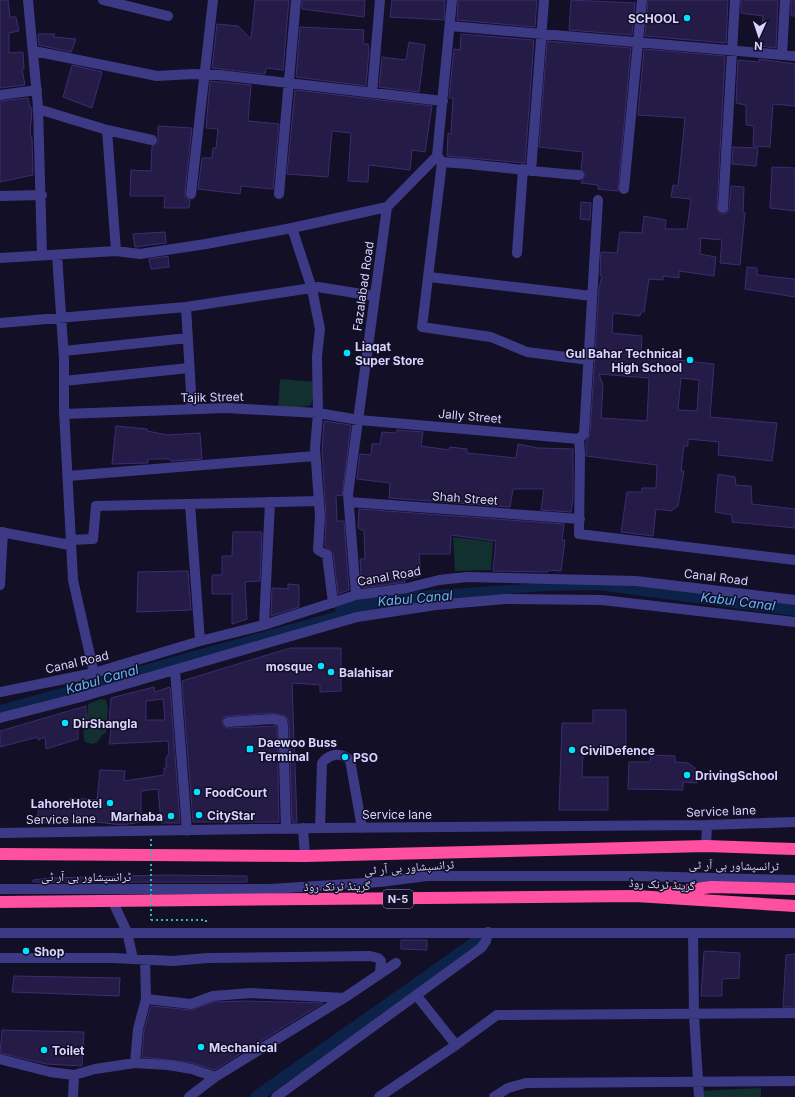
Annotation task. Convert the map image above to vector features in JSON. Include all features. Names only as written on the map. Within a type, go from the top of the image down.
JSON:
[{"type":"highway","points":[[0,854],[305,856],[706,846],[795,848]]},
{"type":"highway","points":[[636,896],[711,887],[795,889]]},
{"type":"highway","name":"گرینڈ ٹرنک روڈ","points":[[0,902],[636,896],[795,906]]},
{"type":"street","points":[[28,0],[37,90],[42,195],[42,255]]},
{"type":"street","points":[[104,0],[128,3],[168,16]]},
{"type":"street","points":[[191,194],[213,0]]},
{"type":"street","points":[[279,194],[296,0]]},
{"type":"street","points":[[372,93],[380,0]]},
{"type":"street","points":[[452,0],[443,101],[440,159],[429,277],[422,328],[491,337],[527,352],[589,360]]},
{"type":"street","points":[[517,253],[544,0]]},
{"type":"street","points":[[624,189],[642,0]]},
{"type":"street","points":[[723,208],[735,0]]},
{"type":"street","points":[[782,55],[785,0]]},
{"type":"street","points":[[450,26],[795,56]]},
{"type":"street","points":[[34,51],[157,76],[205,75],[443,101]]},
{"type":"street","points":[[0,95],[37,90]]},
{"type":"street","points":[[38,109],[108,130],[152,140]]},
{"type":"street","points":[[108,130],[116,251]]},
{"type":"street","points":[[0,258],[116,251],[140,254],[206,244],[292,228],[387,207],[440,159],[580,175]]},
{"type":"street","points":[[0,196],[42,195]]},
{"type":"street","points":[[598,200],[584,434],[579,439],[579,534],[795,560]]},
{"type":"street","name":"Fazalabad Road","points":[[356,595],[348,494],[387,207]]},
{"type":"street","points":[[292,228],[312,288],[320,329],[317,356],[318,413],[316,456],[320,516],[318,550],[327,555],[333,603]]},
{"type":"street","points":[[57,255],[64,351],[64,414],[73,580],[94,673]]},
{"type":"street","points":[[429,277],[592,296]]},
{"type":"street","points":[[0,323],[186,307],[318,287],[374,296]]},
{"type":"street","points":[[186,307],[192,409]]},
{"type":"street","points":[[64,351],[188,338]]},
{"type":"street","points":[[64,381],[189,368]]},
{"type":"street","name":"Tajik Street","points":[[64,414],[226,408],[318,413],[359,420]]},
{"type":"street","name":"Jally Street","points":[[359,420],[579,439]]},
{"type":"street","points":[[68,476],[316,456]]},
{"type":"street","points":[[0,585],[1,532],[70,543],[93,539],[96,506],[319,501]]},
{"type":"street","points":[[264,625],[270,502]]},
{"type":"street","name":"Shah Street","points":[[349,502],[580,519]]},
{"type":"street","points":[[190,504],[200,641]]},
{"type":"street","name":"Canal Road","points":[[0,692],[94,673],[200,641],[264,625],[356,595],[407,588],[439,580],[467,577],[531,577],[636,581],[795,600]]},
{"type":"street","points":[[0,718],[175,670],[358,617],[436,605],[505,599],[602,600],[795,622]]},
{"type":"street","points":[[175,670],[187,831]]},
{"type":"street","points":[[228,722],[273,719],[279,719],[282,721],[286,829]]},
{"type":"street","points":[[320,828],[322,763],[330,756],[336,754],[350,760],[362,828]]},
{"type":"street","name":"Service lane","points":[[0,833],[303,828],[707,825],[795,822]]},
{"type":"street","points":[[706,846],[707,825]]},
{"type":"street","points":[[303,828],[305,856]]},
{"type":"street","name":"ٹرانسپشاور بی آر ٹی","points":[[0,889],[270,889],[380,882],[427,876],[636,876],[795,880]]},
{"type":"street","points":[[113,902],[127,932],[133,959]]},
{"type":"street","points":[[276,1097],[418,996],[482,948],[486,941],[488,932]]},
{"type":"street","points":[[0,933],[795,933]]},
{"type":"street","points":[[693,934],[694,1014],[699,1081],[698,1097]]},
{"type":"street","points":[[0,958],[145,960],[370,956],[378,958],[380,961],[380,973]]},
{"type":"street","points":[[134,1063],[138,1029],[146,999],[145,960]]},
{"type":"street","points":[[189,1097],[216,1077],[344,998],[396,962]]},
{"type":"street","points":[[146,999],[191,1004],[213,996],[251,993],[344,998]]},
{"type":"street","points":[[418,996],[456,1045]]},
{"type":"street","points":[[379,1097],[497,1016],[795,1013]]},
{"type":"street","points":[[0,1059],[50,1072],[74,1075],[95,1069],[134,1063],[168,1065],[192,1069],[216,1077]]},
{"type":"street","points":[[73,1097],[74,1075]]},
{"type":"street","points":[[494,1097],[508,1088],[526,1083],[795,1081]]},
{"type":"path","points":[[151,839],[152,920],[206,920]]},
{"type":"green space","points":[[280,379],[317,382],[311,405],[278,411]]},
{"type":"green space","points":[[453,537],[493,542],[491,570],[455,571]]},
{"type":"green space","points":[[101,699],[106,700],[108,707],[106,733],[102,735],[98,742],[93,744],[85,742],[84,728],[88,704]]},
{"type":"green space","points":[[761,1088],[761,1097],[699,1097],[699,1091]]},
{"type":"water","points":[[572,581],[635,584],[795,603],[795,616],[597,590],[546,591],[484,596],[374,609],[369,612],[366,609],[367,600],[376,594]]},
{"type":"water","points":[[356,606],[355,615],[0,718],[0,705]]},
{"type":"building","points":[[0,0],[8,0],[10,17],[16,17],[19,31],[9,33],[9,53],[23,52],[24,69],[22,69],[25,85],[0,88]]},
{"type":"building","points":[[255,0],[289,0],[283,70],[266,68],[265,74],[212,68],[217,24],[238,26],[251,39]]},
{"type":"building","points":[[302,0],[365,0],[364,17],[302,9]]},
{"type":"building","points":[[392,0],[445,0],[444,20],[390,17]]},
{"type":"building","points":[[458,0],[537,0],[535,27],[457,20]]},
{"type":"building","points":[[571,0],[635,3],[632,35],[569,30]]},
{"type":"building","name":"SCHOOL","points":[[648,0],[728,0],[726,43],[645,36]]},
{"type":"building","points":[[741,0],[778,0],[776,48],[760,46],[763,16],[741,13]]},
{"type":"building","points":[[791,0],[795,0],[795,16],[791,16]]},
{"type":"building","points":[[300,27],[364,30],[363,44],[368,44],[369,49],[366,86],[296,77]]},
{"type":"building","points":[[38,34],[55,34],[53,37],[76,39],[71,52],[39,45]]},
{"type":"building","points":[[461,34],[534,40],[525,163],[447,156],[448,133],[451,134],[453,98],[449,98],[454,49],[460,50]]},
{"type":"building","points":[[547,41],[631,48],[618,191],[598,189],[598,185],[581,183],[585,175],[581,169],[583,152],[539,147]]},
{"type":"building","points":[[409,42],[425,45],[419,92],[379,87],[382,57],[406,60]]},
{"type":"building","points":[[644,49],[725,56],[717,208],[720,214],[726,214],[729,208],[731,186],[744,187],[743,213],[745,213],[740,265],[720,263],[722,240],[701,238],[700,254],[716,257],[714,276],[679,271],[679,278],[663,276],[663,280],[649,279],[644,312],[641,312],[640,316],[613,313],[612,333],[642,336],[641,356],[714,364],[710,417],[777,423],[772,461],[718,455],[719,442],[688,439],[688,446],[684,446],[681,471],[684,471],[678,506],[671,511],[656,509],[653,536],[621,532],[627,492],[642,492],[642,488],[656,488],[657,465],[586,456],[586,442],[590,434],[599,288],[602,276],[600,275],[601,252],[617,253],[620,232],[642,233],[644,216],[666,220],[665,229],[687,229],[691,199],[671,197],[673,185],[678,186],[685,118],[638,115]],"holes":[[[599,374],[649,378],[647,421],[601,418],[603,385]],[[681,378],[699,380],[697,411],[678,410]]]},
{"type":"building","points":[[759,59],[795,64],[795,106],[773,104],[770,147],[753,146],[754,126],[746,125],[746,105],[736,103],[738,60],[759,62]]},
{"type":"building","points":[[72,65],[102,72],[92,108],[63,97]]},
{"type":"building","points":[[210,81],[251,85],[248,121],[279,124],[273,189],[241,186],[240,194],[198,189],[202,158],[212,158],[213,148],[216,148],[218,129],[206,128]]},
{"type":"building","points":[[295,90],[432,106],[425,152],[412,150],[410,170],[369,165],[368,182],[348,181],[351,133],[332,131],[328,177],[287,174]]},
{"type":"building","points":[[28,98],[30,108],[32,108],[30,135],[32,137],[33,175],[0,182],[0,101]]},
{"type":"building","points":[[158,126],[192,128],[185,193],[185,197],[190,200],[189,208],[164,208],[165,196],[130,196],[131,170],[151,171],[152,146],[158,142]]},
{"type":"building","points":[[733,147],[758,148],[756,166],[732,164]]},
{"type":"building","points":[[772,167],[795,168],[795,211],[770,208]]},
{"type":"building","points":[[581,202],[591,203],[590,220],[580,219]]},
{"type":"building","points":[[165,232],[166,243],[135,247],[133,234]]},
{"type":"building","points":[[168,256],[169,267],[151,269],[149,259]]},
{"type":"building","points":[[747,267],[757,268],[757,275],[795,279],[795,297],[745,289]]},
{"type":"building","points":[[324,421],[351,425],[342,496],[336,495],[337,521],[344,521],[349,590],[338,594],[333,554],[325,546],[326,516],[322,448]]},
{"type":"building","points":[[116,426],[147,429],[147,431],[168,435],[200,433],[202,459],[171,461],[170,459],[148,459],[148,463],[112,464]]},
{"type":"building","points":[[397,430],[423,432],[421,446],[449,450],[450,447],[467,449],[467,453],[516,458],[518,444],[538,448],[573,449],[573,498],[571,512],[541,510],[544,489],[513,489],[510,507],[389,498],[390,483],[357,479],[360,454],[371,455],[372,444],[380,444],[382,432],[396,433]]},
{"type":"building","points":[[718,474],[735,477],[736,485],[751,486],[752,504],[795,509],[795,528],[732,522],[732,515],[715,512]]},
{"type":"building","points":[[359,509],[564,524],[562,540],[565,540],[561,571],[493,571],[496,541],[451,535],[450,554],[419,554],[421,576],[405,579],[405,582],[362,588],[360,559],[365,559],[364,531],[358,528]]},
{"type":"building","points":[[233,532],[262,532],[260,581],[245,582],[247,619],[232,624],[232,594],[212,594],[212,575],[222,575],[222,556],[232,556]]},
{"type":"building","points":[[188,571],[191,610],[137,612],[138,572]]},
{"type":"building","points":[[288,584],[299,585],[299,607],[271,616],[272,588],[288,589]]},
{"type":"building","name":"Daewoo Buss Terminal","points":[[290,648],[341,648],[341,691],[320,692],[320,685],[292,683],[297,822],[292,822],[289,723],[286,716],[273,713],[228,716],[224,717],[222,722],[223,726],[228,728],[277,726],[279,822],[193,822],[182,681]]},
{"type":"building","points":[[154,687],[155,692],[170,687],[180,823],[161,823],[158,789],[141,791],[141,822],[122,825],[96,822],[62,822],[55,824],[37,822],[39,805],[68,808],[70,798],[97,800],[100,770],[125,771],[124,781],[164,775],[164,768],[166,768],[166,757],[169,754],[168,741],[109,744],[112,722],[109,723],[111,698]],"holes":[[[163,699],[165,720],[146,720],[146,701]]]},
{"type":"building","points":[[86,706],[86,719],[78,728],[78,739],[46,749],[45,737],[38,740],[38,737],[0,747],[0,731]]},
{"type":"building","name":"CivilDefence","points":[[593,710],[626,710],[626,752],[614,751],[609,756],[603,752],[583,752],[582,777],[608,777],[608,810],[559,810],[562,723],[593,723]]},
{"type":"building","points":[[651,755],[675,756],[675,762],[688,763],[695,768],[697,783],[683,782],[683,790],[628,789],[629,762],[650,762]]},
{"type":"building","points":[[165,875],[247,876],[247,882],[33,882],[33,880],[50,878]]},
{"type":"building","points":[[401,940],[427,940],[427,950],[401,949]]},
{"type":"building","points":[[704,951],[740,953],[739,978],[722,979],[722,996],[701,996]]},
{"type":"building","points":[[795,954],[795,1007],[783,1007],[786,955]]},
{"type":"building","points":[[14,976],[120,978],[119,996],[12,992]]},
{"type":"building","name":"Mechanical","points":[[245,1001],[323,1003],[214,1070],[193,1063],[142,1057],[144,1030],[151,1006],[191,1010],[214,1002]]},
{"type":"building","points":[[2,1030],[84,1032],[82,1066],[46,1064],[0,1053]]},
{"type":"waterway","name":"Kabul Canal","points":[[341,611],[381,600]]},
{"type":"waterway","points":[[256,1097],[476,942]]},
{"type":"place","name":"SCHOOL","points":[[687,18]]},
{"type":"place","name":"Liaqat Super Store","points":[[347,353]]},
{"type":"place","name":"Gul Bahar Technical High School","points":[[690,360]]},
{"type":"place","name":"mosque","points":[[321,666]]},
{"type":"place","name":"Balahisar","points":[[331,672]]},
{"type":"place","name":"DirShangla","points":[[65,723]]},
{"type":"place","name":"Daewoo Buss Terminal","points":[[250,749]]},
{"type":"place","name":"CivilDefence","points":[[572,750]]},
{"type":"place","name":"PSO","points":[[345,757]]},
{"type":"place","name":"DrivingSchool","points":[[687,775]]},
{"type":"place","name":"FoodCourt","points":[[197,792]]},
{"type":"place","name":"LahoreHotel","points":[[110,803]]},
{"type":"place","name":"CityStar","points":[[199,815]]},
{"type":"place","name":"Marhaba","points":[[171,816]]},
{"type":"place","name":"Shop","points":[[26,951]]},
{"type":"place","name":"Mechanical","points":[[201,1047]]},
{"type":"place","name":"Toilet","points":[[44,1050]]}]
